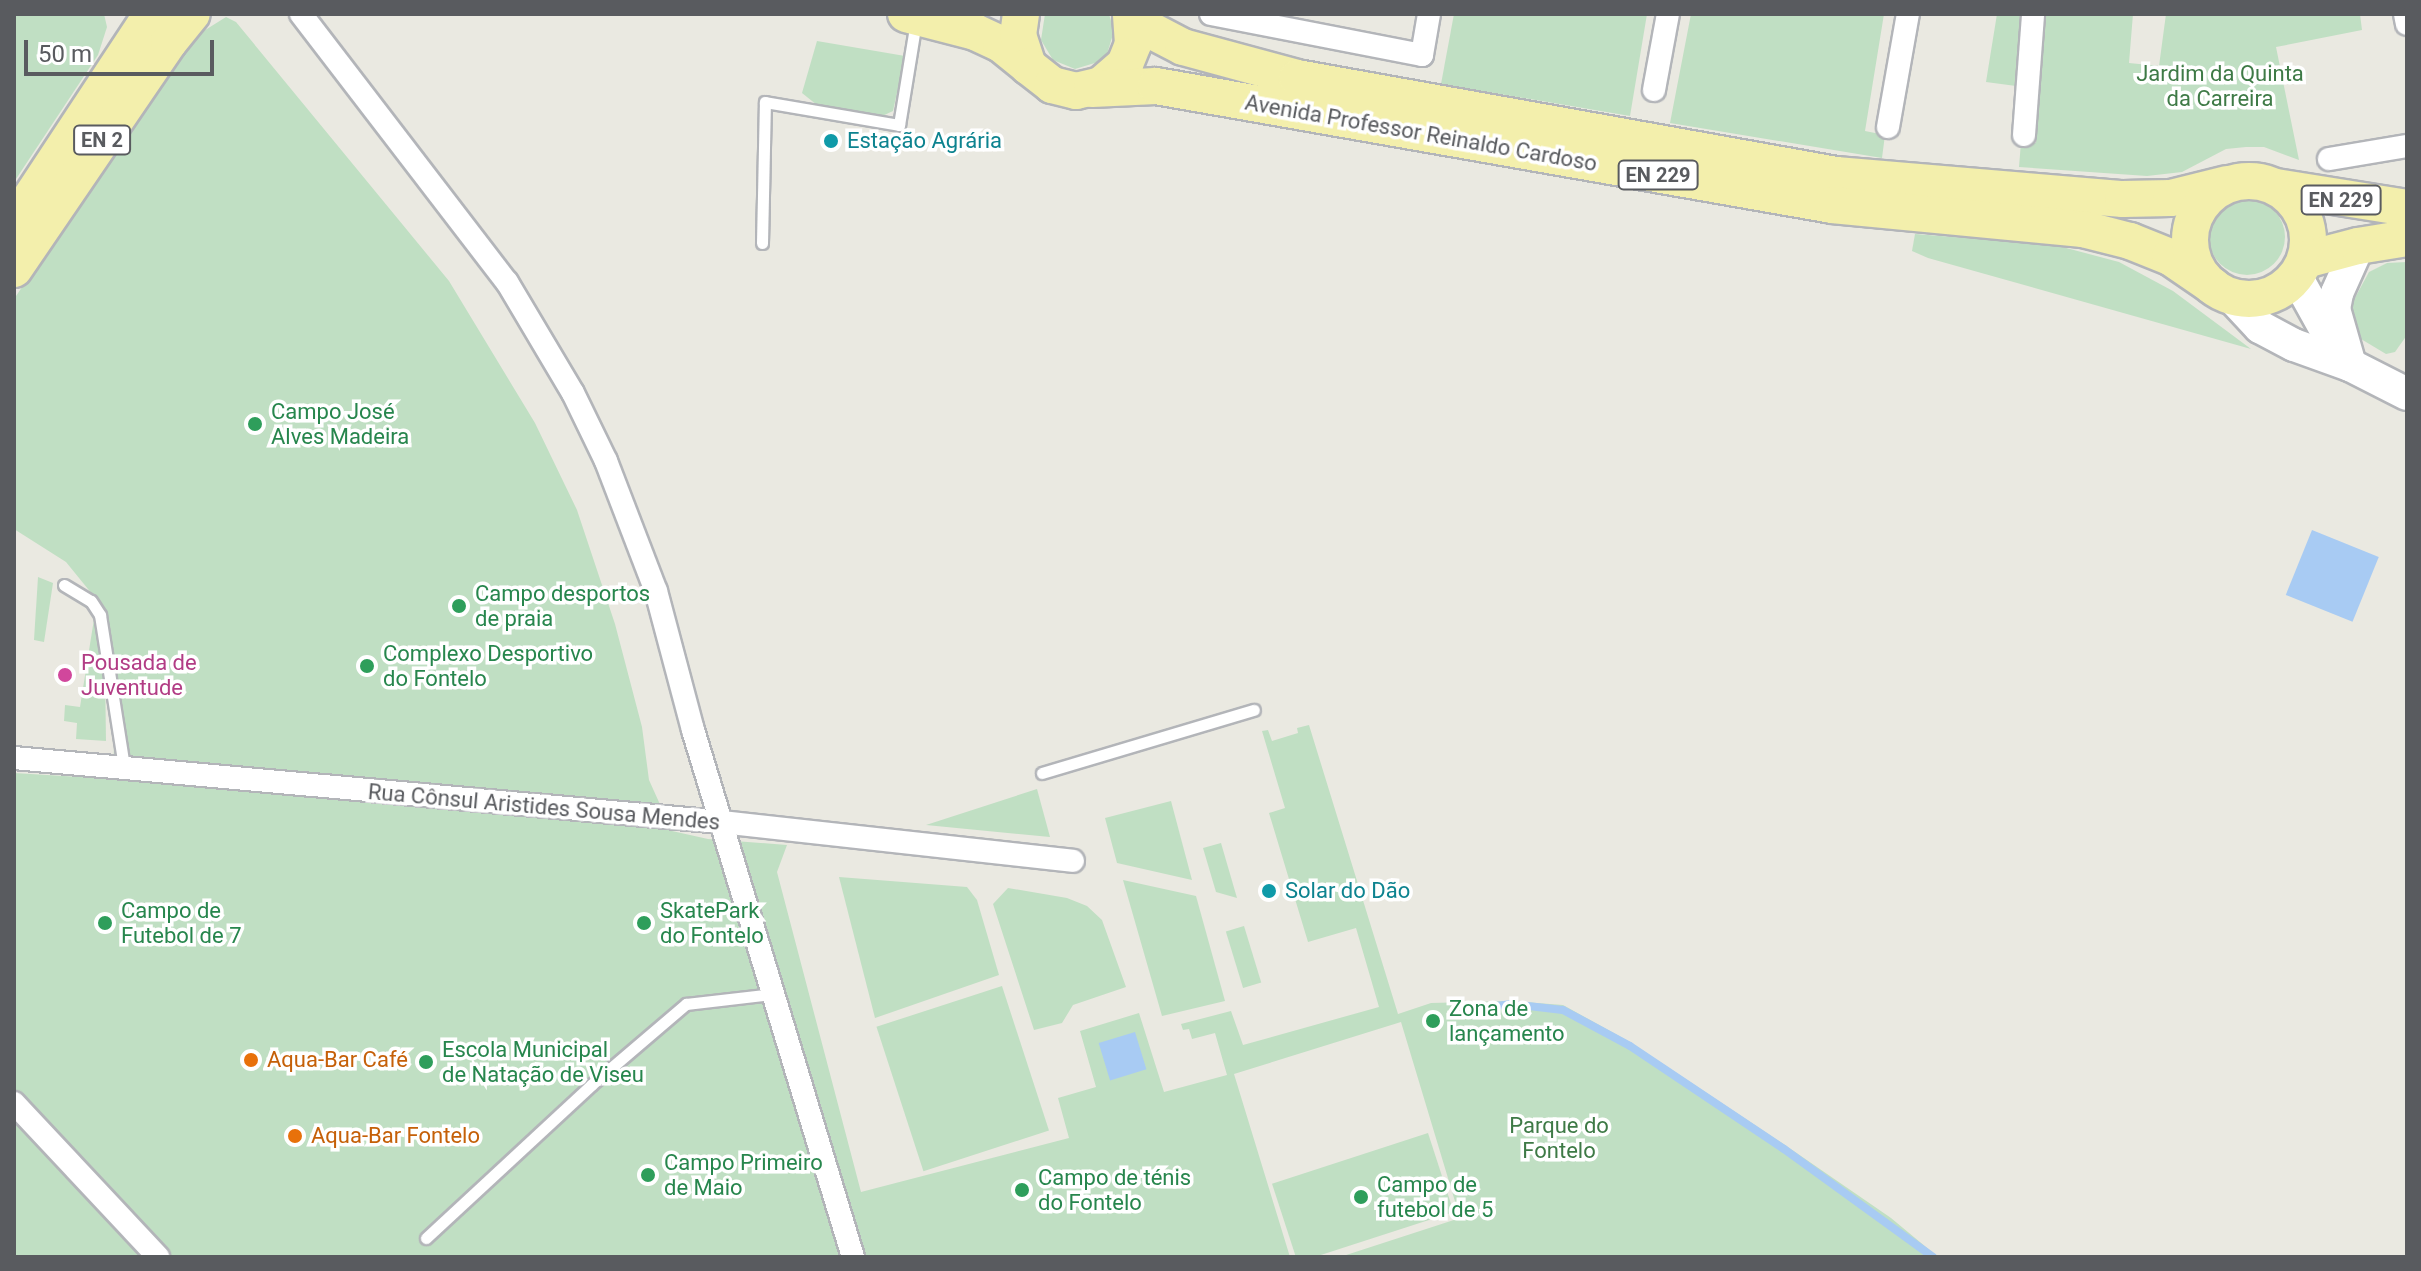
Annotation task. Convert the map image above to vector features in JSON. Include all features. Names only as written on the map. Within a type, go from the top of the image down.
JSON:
[{"type":"main road","name":"EN 2","points":[[14,223],[152,14]]},
{"type":"main road","name":"EN 2","points":[[14,269],[169,42],[192,14]]},
{"type":"main road","points":[[1021,14],[1018,35],[1028,66]]},
{"type":"main road","name":"EN 229","points":[[911,15],[975,32],[1001,44],[1052,85],[1076,91],[1092,89],[1110,80],[1125,64],[1133,44],[1132,18]]},
{"type":"main road","name":"Avenida Professor Reinaldo Cardoso","points":[[1132,18],[1183,47],[1297,78],[1836,175],[2123,199],[2171,198],[2227,184]]},
{"type":"main road","name":"Avenida Professor Reinaldo Cardoso","points":[[1092,89],[1156,86],[1832,205],[2083,229],[2130,241],[2170,257],[2223,292]]},
{"type":"main road","name":"EN 229","points":[[2227,184],[2260,181],[2276,187],[2407,208]]},
{"type":"main road","points":[[2223,292],[2193,259],[2191,232],[2200,207],[2227,184]]},
{"type":"main road","name":"EN 229","points":[[2276,187],[2292,198],[2303,214],[2308,233],[2301,269]]},
{"type":"main road","name":"EN 229","points":[[2223,292],[2251,299],[2271,295],[2301,269],[2358,246],[2407,238]]},
{"type":"street","points":[[290,14],[314,34]]},
{"type":"street","points":[[301,14],[507,282],[573,393],[634,527],[853,1257]]},
{"type":"street","points":[[1211,14],[1311,24],[1422,55],[1429,14]]},
{"type":"street","points":[[1654,90],[1668,14]]},
{"type":"street","points":[[1888,127],[1908,14]]},
{"type":"street","points":[[2024,135],[2033,14]]},
{"type":"street","points":[[2405,14],[2407,24]]},
{"type":"street","points":[[2329,159],[2407,146]]},
{"type":"street","points":[[2350,365],[2334,309],[2345,271],[2358,246]]},
{"type":"street","points":[[2301,269],[2313,312],[2350,365]]},
{"type":"street","points":[[2223,292],[2260,327],[2294,345],[2350,365],[2407,394]]},
{"type":"street","name":"Rua Cônsul Aristides Sousa Mendes","points":[[14,758],[721,822],[1073,861]]},
{"type":"street","points":[[14,1103],[158,1257]]},
{"type":"lane","points":[[762,243],[765,102],[899,125],[911,15]]},
{"type":"lane","points":[[64,585],[91,601],[100,615],[107,637],[124,767]]},
{"type":"lane","points":[[1042,773],[1254,710]]},
{"type":"lane","points":[[426,1238],[591,1085],[686,1004],[774,994]]},
{"type":"green space","points":[[14,14],[104,14],[107,27],[98,55],[14,182]]},
{"type":"green space","points":[[1045,14],[1109,14],[1114,31],[1107,54],[1098,62],[1075,69],[1053,60],[1041,40]]},
{"type":"green space","points":[[1454,14],[1647,14],[1630,116],[1441,84]]},
{"type":"green space","points":[[1691,14],[1884,14],[1865,131],[1885,135],[1882,158],[1670,123]]},
{"type":"green space","points":[[1997,14],[2020,14],[2016,86],[1986,82]]},
{"type":"green space","name":"Jardim da Quinta da Carreira","points":[[2044,14],[2133,14],[2129,63],[2159,66],[2166,14],[2360,14],[2362,30],[2276,47],[2299,160],[2264,147],[2226,149],[2182,172],[2147,176],[2019,167],[2021,142],[2036,143]]},
{"type":"green space","name":"Complexo Desportivo do Fontelo","points":[[226,17],[236,22],[449,281],[535,423],[577,510],[615,624],[642,727],[649,780],[672,831],[708,839],[787,845],[777,872],[861,1192],[1069,1138],[1058,1098],[1096,1087],[1080,1031],[1139,1013],[1164,1092],[1227,1075],[1215,1033],[1192,1039],[1189,1029],[1183,1030],[1181,1024],[1231,1011],[1243,1045],[1379,1007],[1356,928],[1308,942],[1269,813],[1285,808],[1262,731],[1268,730],[1272,741],[1298,733],[1297,728],[1309,725],[1398,1014],[1431,1003],[1509,1001],[1563,1005],[1630,1042],[1785,1145],[1891,1218],[1938,1257],[1340,1257],[1460,1218],[1401,1022],[1234,1074],[1290,1257],[14,1257],[14,773],[113,779],[115,708],[101,605],[66,562],[14,529],[14,299],[176,59],[202,32]]},
{"type":"green space","points":[[817,41],[905,56],[893,111],[878,118],[817,105],[802,93]]},
{"type":"green space","points":[[2247,199],[2261,202],[2274,210],[2282,223],[2285,237],[2282,251],[2274,264],[2261,272],[2247,275],[2233,272],[2220,264],[2212,251],[2209,237],[2212,223],[2220,210],[2233,202]]},
{"type":"green space","points":[[1915,234],[2055,245],[2119,262],[2173,291],[2251,349],[1928,258],[1912,251]]},
{"type":"green space","points":[[2407,262],[2407,335],[2395,352],[2386,354],[2361,339],[2353,328],[2350,307],[2369,272],[2387,263]]},
{"type":"green space","points":[[38,577],[53,583],[44,642],[34,640]]},
{"type":"green space","points":[[94,619],[105,671],[106,741],[76,739],[77,723],[64,721],[65,705],[80,707]]},
{"type":"green space","points":[[1037,789],[1050,837],[926,825]]},
{"type":"green space","points":[[1171,801],[1192,880],[1117,863],[1105,818]]},
{"type":"green space","points":[[1221,843],[1237,898],[1216,892],[1203,848]]},
{"type":"green space","points":[[839,877],[967,887],[977,900],[999,975],[875,1018]]},
{"type":"green space","points":[[1123,880],[1196,896],[1225,1001],[1162,1016]]},
{"type":"green space","points":[[1008,888],[1067,898],[1087,906],[1102,920],[1126,987],[1073,1005],[1062,1023],[1034,1030],[993,904]]},
{"type":"green space","points":[[1244,926],[1261,982],[1243,988],[1226,932]]},
{"type":"green space","points":[[1002,986],[1049,1131],[923,1171],[876,1027]]},
{"type":"green space","name":"Campo de futebol de 5","points":[[1428,1133],[1454,1212],[1315,1257],[1296,1257],[1272,1184]]},
{"type":"water","points":[[2312,530],[2379,557],[2353,622],[2286,595]]},
{"type":"water","points":[[1135,1032],[1146,1069],[1110,1080],[1099,1043]]},
{"type":"waterway","points":[[1467,1010],[1510,1004],[1563,1010],[1630,1046],[1784,1149],[1933,1257]]},
{"type":"place","name":"Estação Agrária","points":[[831,141]]},
{"type":"place","name":"Campo José Alves Madeira","points":[[255,424]]},
{"type":"place","name":"Campo desportos de praia","points":[[459,606]]},
{"type":"place","name":"Complexo Desportivo do Fontelo","points":[[367,666]]},
{"type":"place","name":"Pousada de Juventude","points":[[65,675]]},
{"type":"place","name":"Solar do Dão","points":[[1269,891]]},
{"type":"place","name":"Campo de Futebol de 7","points":[[105,923]]},
{"type":"place","name":"SkatePark do Fontelo","points":[[644,923]]},
{"type":"place","name":"Zona de lançamento","points":[[1433,1021]]},
{"type":"place","name":"Aqua-Bar Café","points":[[251,1060]]},
{"type":"place","name":"Escola Municipal de Natação de Viseu","points":[[426,1062]]},
{"type":"place","name":"Aqua-Bar Fontelo","points":[[295,1136]]},
{"type":"place","name":"Campo Primeiro de Maio","points":[[648,1175]]},
{"type":"place","name":"Campo de ténis do Fontelo","points":[[1022,1190]]},
{"type":"place","name":"Campo de futebol de 5","points":[[1361,1197]]},
{"type":"park label","name":"Parque do Fontelo","points":[[1559,1138]]}]
